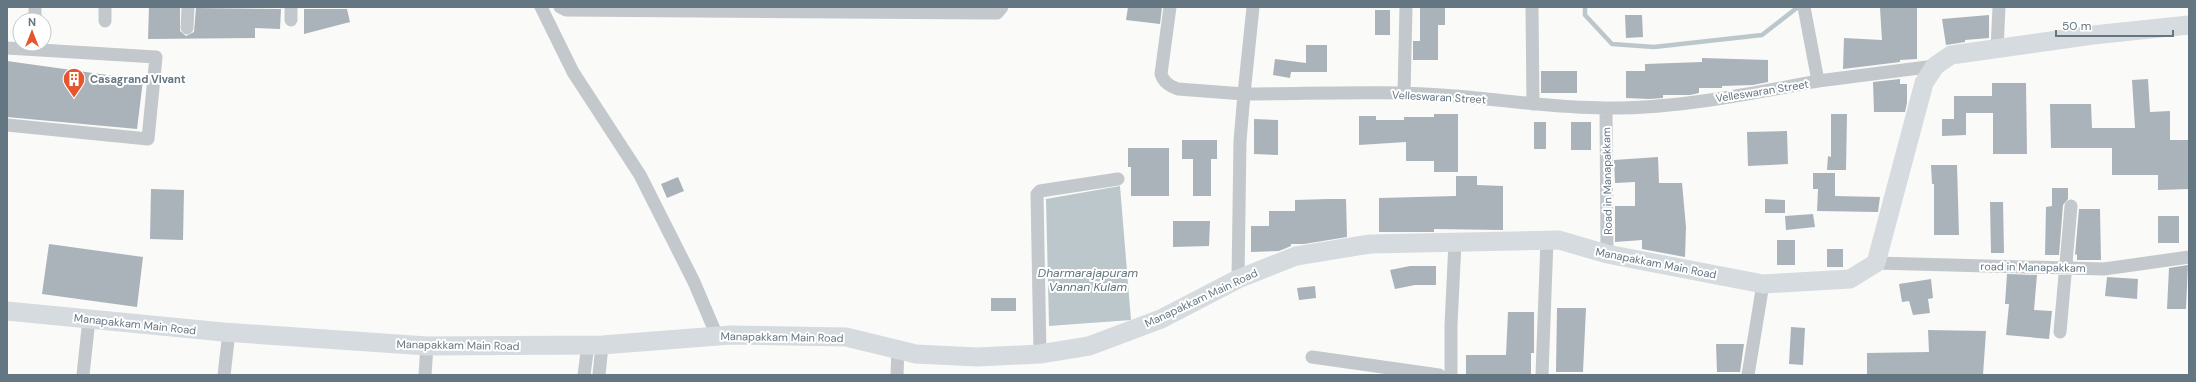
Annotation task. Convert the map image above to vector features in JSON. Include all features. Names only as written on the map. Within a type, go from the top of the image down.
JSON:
[{"type":"main road","points":[[1876,263],[1924,83],[1935,66],[1951,55],[2093,35],[2189,25]]},
{"type":"main road","name":"Manapakkam Main Road","points":[[7,311],[229,332],[427,346],[595,345],[717,336],[846,337],[916,354],[977,357],[1040,354],[1089,346],[1161,319],[1238,279],[1296,256],[1370,244],[1559,240],[1607,254],[1763,284],[1850,279],[1876,263]]},
{"type":"street","points":[[105,7],[105,21]]},
{"type":"street","points":[[187,28],[188,7]]},
{"type":"street","points":[[541,7],[573,72],[640,174],[694,282],[717,336]]},
{"type":"street","points":[[560,7],[566,10],[997,13],[1002,7]]},
{"type":"street","name":"Velleswaran Street","points":[[1170,7],[1161,74],[1163,80],[1169,85],[1178,89],[1244,94],[1404,94],[1455,96],[1533,104],[1606,108],[1640,107],[1739,96],[1818,82],[1935,66]]},
{"type":"street","points":[[1238,279],[1240,141],[1253,7]]},
{"type":"street","points":[[1404,94],[1406,7]]},
{"type":"street","points":[[1532,7],[1533,104]]},
{"type":"street","points":[[1997,49],[1999,7]]},
{"type":"street","points":[[1804,8],[1818,82]]},
{"type":"street","points":[[7,48],[156,57],[148,139],[7,125]]},
{"type":"street","name":"Road in Manapakkam","points":[[1606,108],[1607,254]]},
{"type":"street","points":[[1040,354],[1037,194],[1040,191],[1118,179]]},
{"type":"street","points":[[2060,332],[2071,206]]},
{"type":"street","points":[[1542,375],[1547,240]]},
{"type":"street","points":[[1451,375],[1451,325],[1455,242]]},
{"type":"street","name":"road in Manapakkam","points":[[1876,263],[2104,269],[2189,256]]},
{"type":"street","points":[[1748,375],[1763,284]]},
{"type":"street","points":[[83,375],[89,319]]},
{"type":"street","points":[[224,375],[229,332]]},
{"type":"street","points":[[584,375],[595,345]]},
{"type":"street","points":[[595,345],[599,375]]},
{"type":"street","points":[[425,375],[427,346]]},
{"type":"street","points":[[898,350],[898,375]]},
{"type":"street","points":[[1312,357],[1439,375]]},
{"type":"water","name":"Dharmarajapuram Vannan Kulam","points":[[1120,186],[1131,320],[1049,326],[1046,199]]},
{"type":"building","points":[[149,7],[180,8],[180,31],[186,36],[194,32],[196,8],[281,9],[280,29],[255,28],[255,38],[148,39]]},
{"type":"building","points":[[1128,7],[1162,7],[1160,24],[1126,20]]},
{"type":"building","points":[[1420,7],[1445,7],[1445,25],[1438,25],[1438,60],[1413,60],[1413,41],[1420,41]]},
{"type":"building","points":[[1917,7],[1917,59],[1900,60],[1900,62],[1843,69],[1844,38],[1882,40],[1880,8]]},
{"type":"building","points":[[304,9],[347,9],[350,22],[304,34]]},
{"type":"building","points":[[1375,10],[1390,10],[1390,35],[1375,35]]},
{"type":"building","points":[[1625,15],[1642,15],[1643,37],[1626,38]]},
{"type":"building","points":[[1989,15],[1989,38],[1965,40],[1965,42],[1946,45],[1942,19]]},
{"type":"building","points":[[1306,45],[1327,45],[1327,72],[1291,72],[1290,78],[1273,75],[1275,59],[1306,63]]},
{"type":"building","points":[[1702,58],[1768,60],[1768,82],[1753,85],[1722,86],[1722,88],[1699,88],[1699,93],[1690,95],[1663,95],[1663,98],[1649,99],[1626,98],[1626,71],[1645,71],[1645,64],[1702,62]]},
{"type":"building","name":"Casagrand Vivant","points":[[7,61],[143,80],[137,129],[7,117]]},
{"type":"building","points":[[1541,71],[1577,71],[1577,93],[1541,93]]},
{"type":"building","points":[[1900,79],[1900,84],[1907,84],[1907,103],[1905,112],[1874,112],[1873,82]]},
{"type":"building","points":[[2148,79],[2150,112],[2170,111],[2170,140],[2189,140],[2189,189],[2158,190],[2158,175],[2112,175],[2112,148],[2051,148],[2050,104],[2091,104],[2092,128],[2135,128],[2132,80]]},
{"type":"building","points":[[1992,83],[2026,83],[2027,154],[1993,154],[1993,113],[1966,113],[1966,135],[1942,136],[1942,119],[1954,119],[1954,96],[1992,96]]},
{"type":"building","points":[[1434,114],[1458,114],[1458,172],[1434,172],[1434,161],[1406,161],[1406,142],[1359,145],[1359,116],[1376,116],[1376,120],[1404,120],[1404,117],[1434,117]]},
{"type":"building","points":[[1831,114],[1847,114],[1846,170],[1827,170],[1828,156],[1831,157]]},
{"type":"building","points":[[1254,119],[1278,120],[1278,155],[1254,154]]},
{"type":"building","points":[[1534,122],[1546,122],[1546,149],[1534,149]]},
{"type":"building","points":[[1571,122],[1591,122],[1591,150],[1571,150]]},
{"type":"building","points":[[1787,131],[1788,164],[1748,166],[1747,132]]},
{"type":"building","points":[[1182,140],[1217,140],[1217,159],[1211,159],[1211,196],[1193,196],[1193,159],[1182,159]]},
{"type":"building","points":[[1128,148],[1169,148],[1169,196],[1131,196],[1131,167],[1128,167]]},
{"type":"building","points":[[1658,157],[1659,183],[1682,183],[1686,227],[1685,257],[1642,249],[1642,240],[1615,242],[1615,206],[1635,206],[1635,182],[1615,183],[1614,160]]},
{"type":"building","points":[[1931,165],[1957,165],[1959,235],[1934,235],[1934,184],[1932,184]]},
{"type":"building","points":[[1813,173],[1835,173],[1835,196],[1880,197],[1878,212],[1817,211],[1818,189],[1813,189]]},
{"type":"building","points":[[1456,176],[1477,176],[1477,185],[1503,186],[1503,230],[1434,229],[1434,232],[1379,232],[1379,198],[1456,196]]},
{"type":"building","points":[[678,177],[684,191],[667,198],[661,184]]},
{"type":"building","points":[[2052,188],[2068,188],[2068,199],[2063,205],[2059,255],[2045,255],[2046,207],[2052,206]]},
{"type":"building","points":[[151,189],[184,190],[183,240],[150,239]]},
{"type":"building","points":[[1346,199],[1347,237],[1304,244],[1291,244],[1291,246],[1279,251],[1251,252],[1251,226],[1269,226],[1269,211],[1295,211],[1295,200]]},
{"type":"building","points":[[1765,199],[1785,200],[1785,213],[1765,213]]},
{"type":"building","points":[[1990,202],[2003,202],[2004,253],[1991,253]]},
{"type":"building","points":[[2079,209],[2100,209],[2101,260],[2077,260],[2077,254],[2075,255]]},
{"type":"building","points":[[1813,214],[1815,227],[1786,230],[1785,216]]},
{"type":"building","points":[[2158,216],[2179,216],[2179,243],[2158,243]]},
{"type":"building","points":[[1173,221],[1210,221],[1209,246],[1173,247]]},
{"type":"building","points":[[1777,240],[1795,240],[1795,265],[1777,265]]},
{"type":"building","points":[[49,244],[143,257],[137,307],[42,294]]},
{"type":"building","points":[[1827,249],[1843,249],[1843,267],[1827,267]]},
{"type":"building","points":[[2188,265],[2186,309],[2167,309],[2169,268]]},
{"type":"building","points":[[1410,266],[1436,266],[1436,285],[1415,285],[1395,289],[1390,270]]},
{"type":"building","points":[[2007,274],[2037,275],[2034,310],[2052,311],[2049,339],[2006,335],[2009,304],[2005,304]]},
{"type":"building","points":[[2107,277],[2138,279],[2137,299],[2105,296]]},
{"type":"building","points":[[1931,279],[1933,298],[1928,299],[1930,313],[1913,315],[1909,301],[1902,302],[1899,284]]},
{"type":"building","points":[[1315,286],[1316,298],[1299,300],[1297,288]]},
{"type":"building","points":[[991,298],[1016,298],[1016,311],[991,311]]},
{"type":"building","points":[[1557,308],[1586,308],[1583,372],[1556,372]]},
{"type":"building","points":[[1508,312],[1534,312],[1534,353],[1531,353],[1531,375],[1466,375],[1466,355],[1506,355]]},
{"type":"building","points":[[1791,327],[1805,328],[1803,365],[1789,364]]},
{"type":"building","points":[[1928,330],[1986,331],[1983,375],[1867,375],[1867,353],[1929,352]]},
{"type":"building","points":[[1716,344],[1744,344],[1740,372],[1717,372]]},
{"type":"waterway","points":[[1585,7],[1585,15],[1612,44],[1654,47],[1762,35],[1798,7]]},
{"type":"place","name":"Casagrand Vivant","points":[[74,98]]}]
